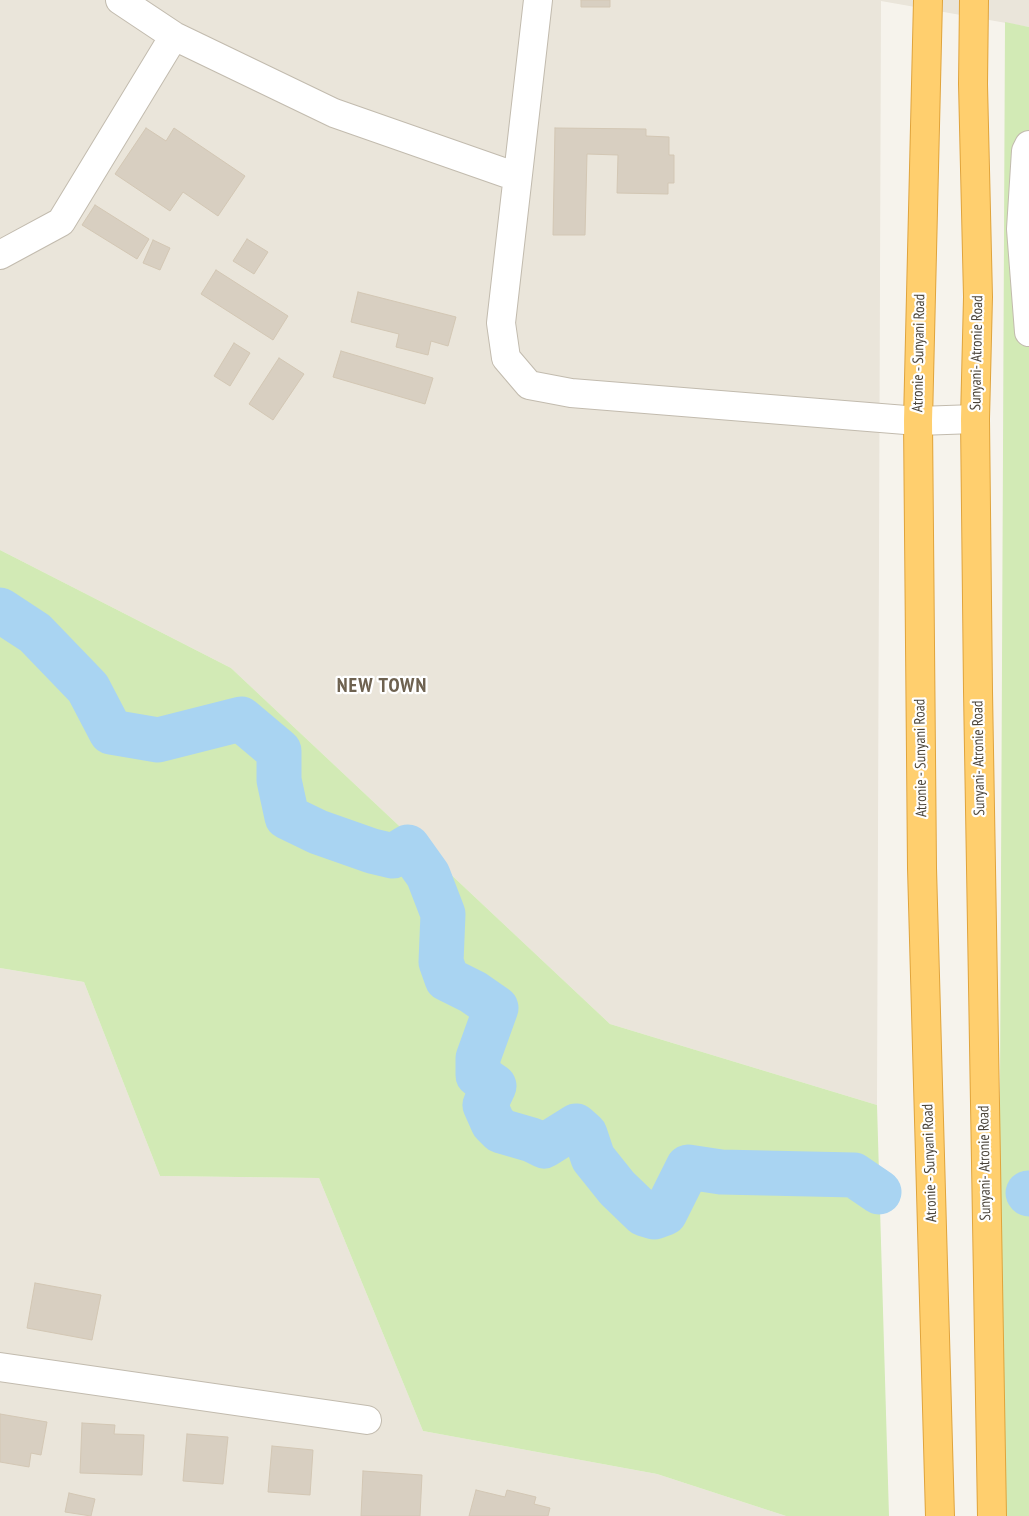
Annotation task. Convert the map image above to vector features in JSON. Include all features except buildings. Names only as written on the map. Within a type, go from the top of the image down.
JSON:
[{"type":"highway","name":"Atronie - Sunyani Road","points":[[928,0],[918,421],[922,868],[940,1516]]},
{"type":"highway","name":"Sunyani- Atronie Road","points":[[974,0],[973,84],[978,297],[975,419],[983,1058],[992,1516]]},
{"type":"street","points":[[120,0],[174,36],[334,113],[517,176]]},
{"type":"street","points":[[538,0],[501,323],[506,358],[529,385],[571,393],[918,421],[975,419]]},
{"type":"street","points":[[0,255],[61,222],[174,36]]},
{"type":"street","points":[[1029,145],[1026,151],[1021,229],[1029,332]]},
{"type":"street","points":[[0,1367],[367,1420]]},
{"type":"shaded area","points":[[0,0],[1029,0],[1029,27],[881,1],[877,1105],[610,1024],[231,668],[0,550]]},
{"type":"shaded area","points":[[0,968],[84,982],[160,1176],[319,1178],[423,1431],[657,1474],[786,1516],[0,1516]]},
{"type":"green space","points":[[1005,22],[1029,27],[1029,1516],[998,1516]]},
{"type":"green space","points":[[0,550],[231,668],[610,1024],[877,1105],[889,1516],[786,1516],[657,1474],[423,1431],[319,1178],[160,1176],[84,982],[0,968]]},
{"type":"waterway","points":[[0,610],[35,633],[88,688],[111,732],[158,740],[241,719],[279,751],[279,780],[287,817],[318,832],[372,851],[393,856],[408,847],[428,875],[443,914],[441,962],[447,979],[473,992],[496,1008],[478,1058],[478,1075],[494,1086],[485,1105],[493,1123],[501,1131],[532,1140],[544,1146],[576,1126],[585,1134],[593,1158],[617,1188],[644,1214],[654,1217],[665,1213],[688,1167],[721,1172],[854,1175],[879,1192]]},
{"type":"district","name":"NEW TOWN","points":[[382,686]]}]
